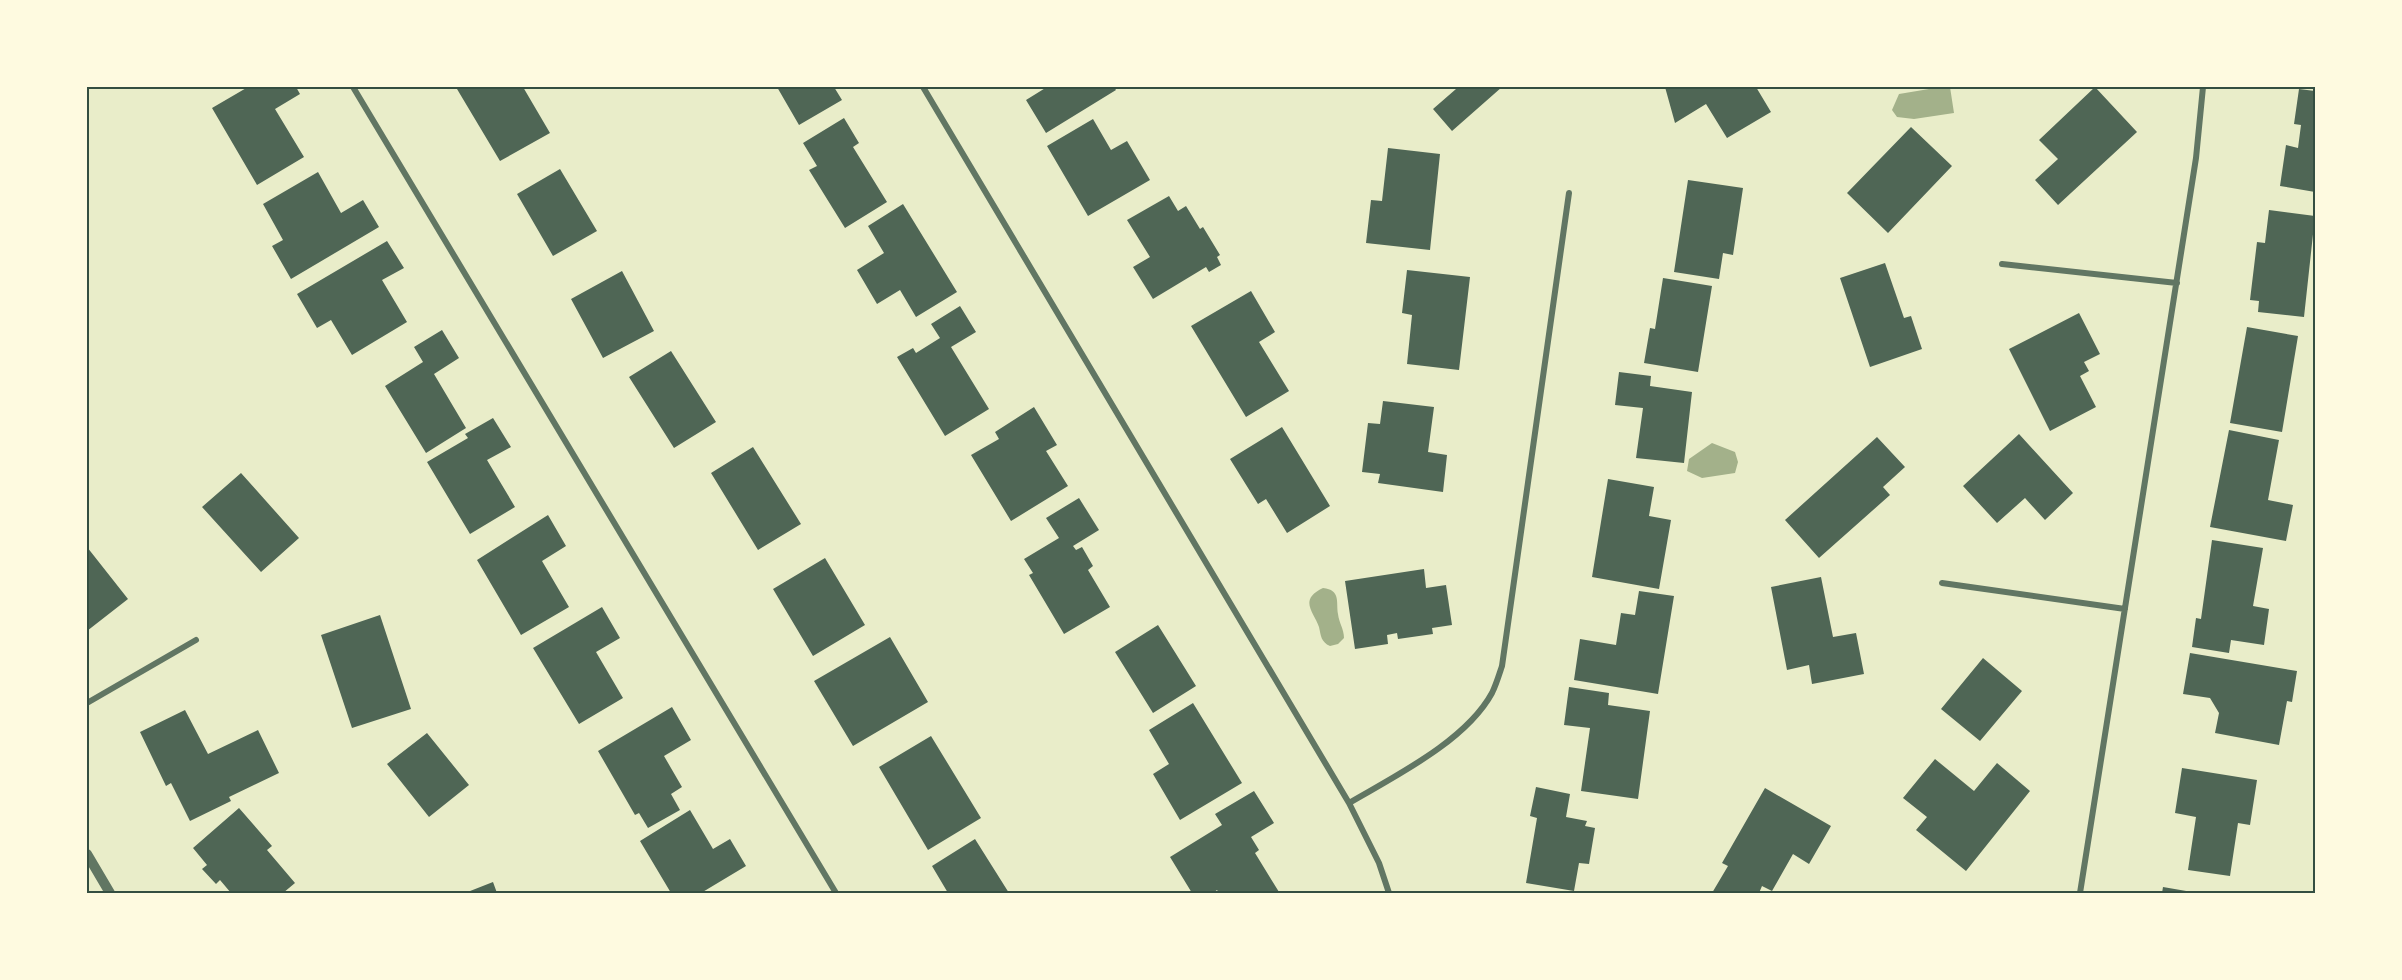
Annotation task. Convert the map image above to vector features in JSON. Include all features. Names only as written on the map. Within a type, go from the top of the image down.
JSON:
[{"type":"street","points":[[353,87],[836,893]]},
{"type":"street","points":[[923,87],[1348,803],[1379,863],[1389,893]]},
{"type":"street","points":[[2080,893],[2177,283],[2196,158],[2203,87]]},
{"type":"street","points":[[1348,803],[1448,741],[1472,719],[1492,693],[1508,637],[1569,193]]},
{"type":"street","points":[[2002,264],[2177,283]]},
{"type":"street","points":[[1942,583],[2125,609]]},
{"type":"street","points":[[87,703],[196,640]]},
{"type":"street","points":[[87,854],[110,893]]},
{"type":"shaded area","points":[[1950,87],[1954,113],[1914,119],[1897,117],[1892,110],[1899,94]]},
{"type":"shaded area","points":[[1712,443],[1735,452],[1738,462],[1735,473],[1702,478],[1687,471],[1689,459]]},
{"type":"shaded area","points":[[1323,588],[1335,594],[1344,635],[1338,644],[1330,646],[1322,638],[1309,602],[1315,593]]},
{"type":"building","points":[[248,87],[296,87],[300,94],[275,109],[304,157],[257,185],[212,108]]},
{"type":"building","points":[[460,87],[523,87],[550,133],[500,161],[457,89]]},
{"type":"building","points":[[777,87],[834,87],[842,100],[799,125]]},
{"type":"building","points":[[1047,87],[1114,87],[1116,90],[1046,133],[1026,100]]},
{"type":"building","points":[[1455,87],[1502,87],[1452,131],[1433,109],[1456,89]]},
{"type":"building","points":[[1665,87],[1756,87],[1771,112],[1727,138],[1706,104],[1675,123]]},
{"type":"building","points":[[2095,87],[2137,132],[2058,205],[2035,180],[2058,159],[2039,140]]},
{"type":"building","points":[[2299,89],[2315,91],[2315,192],[2280,186],[2286,145],[2298,148],[2301,125],[2294,124]]},
{"type":"building","points":[[844,118],[859,143],[853,147],[887,202],[845,228],[809,170],[817,166],[803,143]]},
{"type":"building","points":[[1093,119],[1111,150],[1127,141],[1150,180],[1088,216],[1047,146]]},
{"type":"building","points":[[1911,127],[1952,166],[1888,233],[1847,193]]},
{"type":"building","points":[[1388,148],[1440,154],[1430,250],[1366,243],[1371,200],[1382,201]]},
{"type":"building","points":[[560,169],[597,231],[553,256],[517,194]]},
{"type":"building","points":[[318,172],[341,213],[363,200],[379,227],[291,279],[272,246],[283,240],[263,204]]},
{"type":"building","points":[[1688,180],[1743,188],[1733,255],[1723,253],[1719,279],[1674,272]]},
{"type":"building","points":[[1169,196],[1178,211],[1186,206],[1200,229],[1203,227],[1220,255],[1217,257],[1221,265],[1209,272],[1206,267],[1153,299],[1133,267],[1150,257],[1127,220]]},
{"type":"building","points":[[903,204],[957,292],[916,317],[900,290],[877,304],[857,270],[884,253],[868,226]]},
{"type":"building","points":[[2269,210],[2315,216],[2304,317],[2258,312],[2259,301],[2250,300],[2257,242],[2265,243]]},
{"type":"building","points":[[387,241],[404,268],[382,280],[407,322],[352,355],[331,320],[317,328],[297,294]]},
{"type":"building","points":[[1885,263],[1904,318],[1911,316],[1922,349],[1870,367],[1840,278]]},
{"type":"building","points":[[1407,270],[1470,277],[1459,370],[1407,364],[1412,315],[1402,313]]},
{"type":"building","points":[[622,271],[654,331],[603,358],[571,299]]},
{"type":"building","points":[[1663,278],[1712,286],[1698,372],[1644,363],[1650,328],[1655,329]]},
{"type":"building","points":[[1251,291],[1275,332],[1259,342],[1289,391],[1246,417],[1191,326]]},
{"type":"building","points":[[960,306],[976,332],[951,347],[989,409],[945,436],[897,357],[913,348],[916,353],[940,338],[931,324]]},
{"type":"building","points":[[2079,313],[2100,354],[2084,362],[2089,371],[2080,376],[2096,407],[2050,431],[2009,349]]},
{"type":"building","points":[[2247,327],[2298,336],[2282,432],[2230,423]]},
{"type":"building","points":[[442,330],[459,358],[434,374],[466,428],[426,453],[385,386],[423,362],[414,347]]},
{"type":"building","points":[[671,351],[716,422],[674,448],[629,377]]},
{"type":"building","points":[[1619,372],[1651,376],[1650,386],[1692,392],[1684,463],[1636,458],[1643,408],[1615,405]]},
{"type":"building","points":[[1383,401],[1434,407],[1428,452],[1447,455],[1443,492],[1378,483],[1380,474],[1362,472],[1368,423],[1380,424]]},
{"type":"building","points":[[1034,407],[1057,445],[1046,451],[1068,486],[1011,521],[971,455],[999,439],[995,432]]},
{"type":"building","points":[[493,418],[511,447],[487,460],[515,507],[470,534],[427,462],[468,438],[465,434]]},
{"type":"building","points":[[1282,427],[1330,506],[1287,533],[1266,499],[1258,504],[1230,459]]},
{"type":"building","points":[[2229,430],[2279,440],[2268,500],[2293,505],[2286,541],[2210,527]]},
{"type":"building","points":[[2019,434],[2073,493],[2045,520],[2025,498],[1997,523],[1963,486]]},
{"type":"building","points":[[1877,437],[1905,467],[1883,487],[1890,495],[1819,558],[1785,520]]},
{"type":"building","points":[[753,447],[801,524],[758,550],[711,473]]},
{"type":"building","points":[[241,473],[299,538],[261,572],[202,507]]},
{"type":"building","points":[[1608,479],[1654,487],[1649,516],[1671,520],[1659,589],[1592,577]]},
{"type":"building","points":[[1079,498],[1099,530],[1073,546],[1076,550],[1082,547],[1093,566],[1088,570],[1110,607],[1064,634],[1029,575],[1033,573],[1024,559],[1059,538],[1046,518]]},
{"type":"building","points":[[548,515],[566,546],[542,561],[569,607],[521,635],[477,560]]},
{"type":"building","points":[[2212,540],[2263,548],[2253,606],[2269,609],[2264,645],[2231,640],[2229,653],[2192,647],[2196,618],[2201,619]]},
{"type":"building","points":[[87,547],[128,599],[87,631]]},
{"type":"building","points":[[825,558],[865,625],[813,656],[773,589]]},
{"type":"building","points":[[1424,569],[1426,588],[1446,585],[1452,625],[1432,628],[1433,634],[1398,639],[1397,633],[1387,635],[1388,644],[1355,649],[1345,581]]},
{"type":"building","points":[[1821,577],[1833,637],[1856,633],[1864,674],[1812,684],[1809,665],[1787,670],[1771,587]]},
{"type":"building","points":[[1639,591],[1674,596],[1658,694],[1574,680],[1580,639],[1616,645],[1621,613],[1635,615]]},
{"type":"building","points":[[602,607],[620,638],[596,652],[623,698],[579,724],[533,648]]},
{"type":"building","points":[[380,615],[411,709],[352,728],[321,635]]},
{"type":"building","points":[[1158,625],[1196,686],[1153,713],[1115,652]]},
{"type":"building","points":[[890,637],[928,702],[853,746],[814,681]]},
{"type":"building","points":[[2190,653],[2297,671],[2292,702],[2287,701],[2279,745],[2215,733],[2219,713],[2210,698],[2183,694]]},
{"type":"building","points":[[1983,658],[2022,691],[1980,741],[1941,709]]},
{"type":"building","points":[[1569,687],[1609,693],[1608,705],[1650,711],[1638,799],[1581,791],[1590,728],[1564,725]]},
{"type":"building","points":[[1193,703],[1242,783],[1180,820],[1153,774],[1169,764],[1149,730]]},
{"type":"building","points":[[672,707],[691,740],[664,756],[682,787],[671,794],[680,810],[648,828],[639,813],[635,815],[598,751]]},
{"type":"building","points":[[185,710],[208,754],[258,730],[279,773],[229,797],[231,801],[190,821],[171,783],[166,786],[140,732]]},
{"type":"building","points":[[427,733],[469,785],[429,817],[387,764]]},
{"type":"building","points":[[931,736],[981,818],[928,850],[879,767]]},
{"type":"building","points":[[1935,759],[1974,791],[1997,763],[2030,791],[1966,871],[1916,830],[1927,817],[1903,798]]},
{"type":"building","points":[[2182,768],[2257,780],[2250,825],[2238,823],[2230,876],[2188,870],[2196,817],[2175,813]]},
{"type":"building","points":[[1536,787],[1570,794],[1566,817],[1587,821],[1585,826],[1595,828],[1589,864],[1579,863],[1574,891],[1526,883],[1537,818],[1530,816]]},
{"type":"building","points":[[1765,788],[1831,826],[1809,864],[1793,854],[1772,891],[1762,886],[1759,893],[1712,893],[1728,866],[1722,863]]},
{"type":"building","points":[[1254,791],[1274,823],[1251,837],[1259,850],[1255,853],[1279,892],[1219,893],[1217,890],[1213,893],[1192,893],[1170,857],[1222,825],[1215,814]]},
{"type":"building","points":[[239,808],[272,846],[267,850],[295,883],[283,893],[231,893],[220,880],[216,884],[202,869],[207,865],[193,848]]},
{"type":"building","points":[[690,810],[713,849],[730,839],[746,866],[701,893],[671,893],[640,841]]},
{"type":"building","points":[[975,839],[1009,893],[948,893],[932,866]]},
{"type":"building","points":[[493,882],[497,893],[465,893]]},
{"type":"building","points":[[2163,887],[2192,892],[2192,893],[2162,893]]}]
